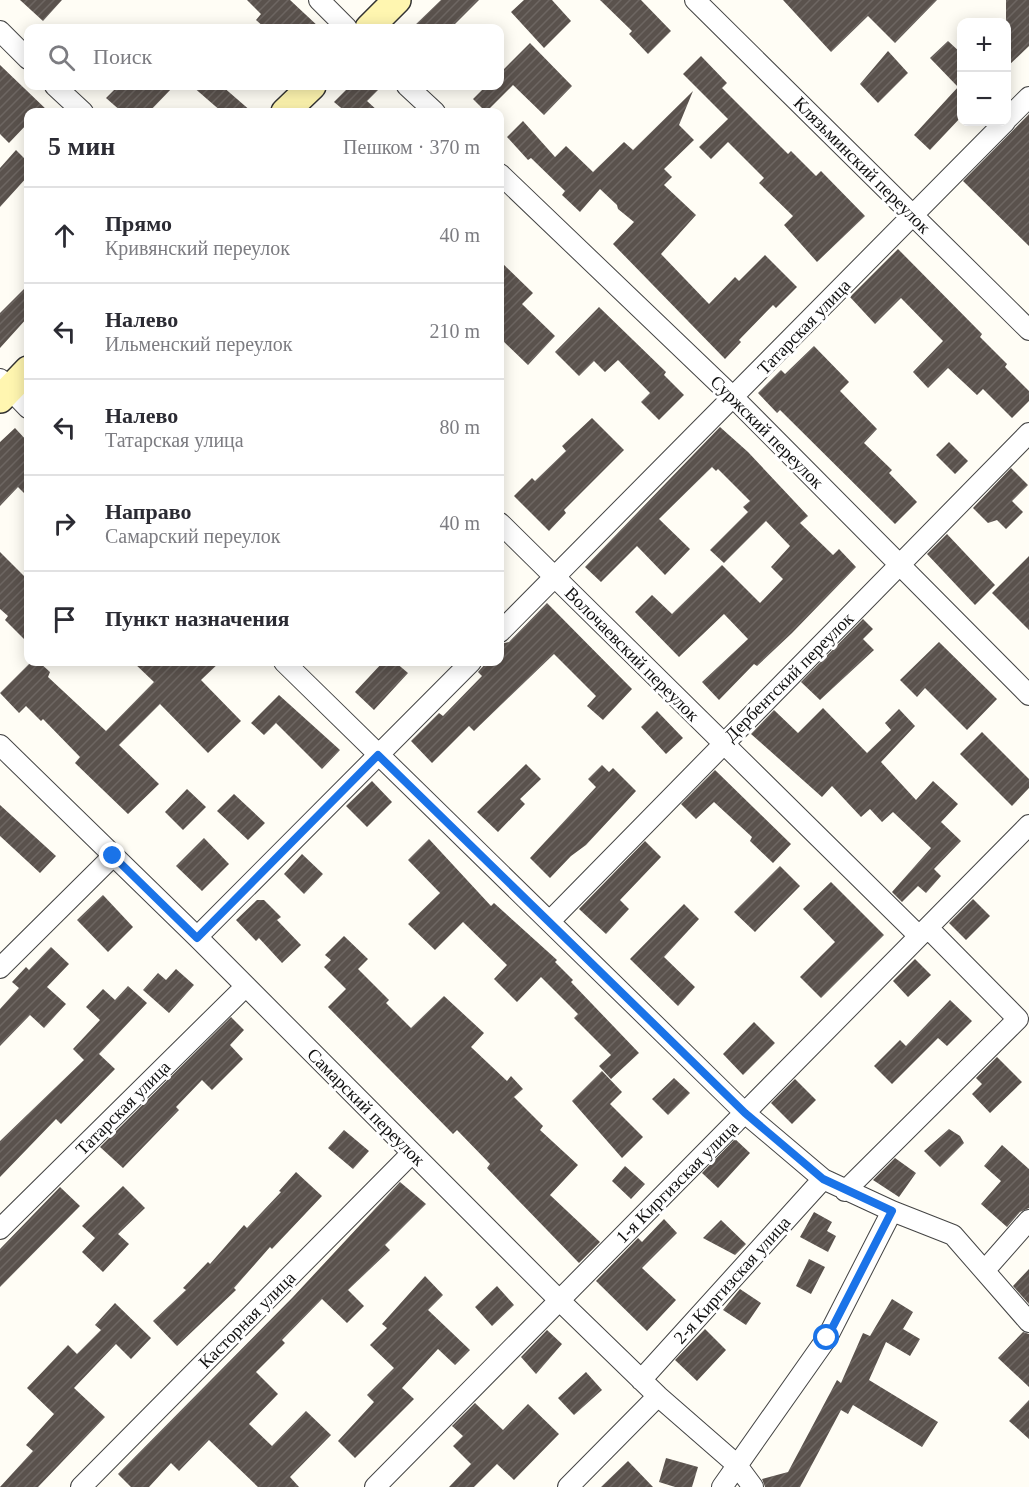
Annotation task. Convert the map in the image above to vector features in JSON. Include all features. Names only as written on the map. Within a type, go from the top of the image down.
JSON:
[{"type":"main road","points":[[373,24],[398,0]]},
{"type":"main road","points":[[289,108],[308,90]]},
{"type":"main road","points":[[10,394],[24,375]]},
{"type":"street","points":[[319,0],[343,24]]},
{"type":"street","name":"Клязьминский переулок","points":[[695,0],[1029,330]]},
{"type":"street","points":[[0,31],[24,55]]},
{"type":"street","points":[[59,90],[79,108]]},
{"type":"street","points":[[410,90],[431,108]]},
{"type":"street","name":"Татарская улица","points":[[1011,116],[1029,97]]},
{"type":"street","name":"Татарская улица","points":[[504,628],[1001,126]]},
{"type":"street","name":"Суржский переулок","points":[[504,178],[734,398],[1029,695]]},
{"type":"street","name":"Дербентский переулок","points":[[550,921],[1029,433]]},
{"type":"street","name":"Волочаевский переулок","points":[[504,527],[723,744],[1018,1019],[845,1191]]},
{"type":"street","points":[[288,666],[745,1113],[823,1179],[892,1211],[953,1234],[1029,1322]]},
{"type":"street","points":[[197,938],[467,666]]},
{"type":"street","name":"Самарский переулок","points":[[0,745],[246,986],[641,1380],[736,1464],[753,1487]]},
{"type":"street","name":"1-я Киргизская улица","points":[[375,1487],[1029,825]]},
{"type":"street","points":[[0,968],[113,856]]},
{"type":"street","name":"Татарская улица","points":[[0,1230],[246,986]]},
{"type":"street","name":"Касторная улица","points":[[81,1487],[412,1153]]},
{"type":"street","name":"2-я Киргизская улица","points":[[641,1380],[823,1179]]},
{"type":"street","points":[[722,1487],[736,1464],[827,1338],[892,1211]]},
{"type":"street","points":[[985,1270],[1029,1220]]},
{"type":"street","points":[[568,1487],[658,1396]]},
{"type":"building","points":[[20,0],[62,0],[43,21]]},
{"type":"building","points":[[247,0],[290,0],[316,24],[260,24],[256,20],[261,14]]},
{"type":"building","points":[[441,0],[479,0],[455,24],[416,24]]},
{"type":"building","points":[[524,0],[552,0],[571,21],[544,48],[511,12]]},
{"type":"building","points":[[600,0],[641,0],[671,31],[648,54],[629,34],[632,31]]},
{"type":"building","points":[[783,0],[937,0],[895,43],[868,16],[831,52]]},
{"type":"building","points":[[1006,0],[1029,0],[1029,46],[1011,63],[1011,18],[1006,18]]},
{"type":"building","points":[[948,41],[957,49],[957,86],[930,58]]},
{"type":"building","points":[[530,43],[572,86],[544,115],[513,85],[490,108],[482,108],[473,99],[482,90],[504,90],[504,69]]},
{"type":"building","points":[[888,51],[908,73],[878,103],[860,84]]},
{"type":"building","points":[[701,56],[727,83],[722,88],[788,154],[791,151],[816,176],[821,171],[865,216],[817,262],[784,225],[793,216],[759,183],[764,178],[728,142],[711,159],[699,147],[728,119],[683,74]]},
{"type":"building","points":[[0,65],[45,108],[24,108],[24,127],[9,143],[0,134]]},
{"type":"building","points":[[957,88],[957,121],[930,150],[914,135]]},
{"type":"building","points":[[114,90],[170,90],[153,108],[117,108],[106,98]]},
{"type":"building","points":[[197,90],[227,90],[247,108],[217,108]]},
{"type":"building","points":[[346,90],[378,90],[367,101],[375,108],[341,108],[334,102]]},
{"type":"building","points":[[693,91],[679,125],[694,140],[664,169],[672,177],[664,185],[696,215],[661,254],[709,304],[735,277],[739,281],[765,255],[797,287],[776,308],[773,305],[739,340],[741,342],[725,359],[613,244],[634,222],[618,209],[617,205],[600,189],[580,212],[562,195],[565,191],[531,158],[528,160],[507,137],[523,121],[555,157],[566,146],[593,172],[624,142],[633,150]]},
{"type":"building","points":[[1029,114],[1029,246],[963,181]]},
{"type":"building","points":[[16,150],[24,158],[24,180],[0,207],[0,168]]},
{"type":"building","points":[[898,249],[982,334],[980,337],[1007,364],[1005,367],[1029,391],[1029,401],[1012,418],[983,389],[977,395],[948,368],[928,388],[913,372],[943,341],[901,298],[875,324],[850,297]]},
{"type":"building","points":[[504,265],[533,293],[522,304],[555,336],[528,365],[504,342]]},
{"type":"building","points":[[24,289],[24,321],[0,348],[0,313]]},
{"type":"building","points":[[599,307],[666,372],[664,375],[684,395],[659,420],[641,402],[650,393],[618,360],[605,372],[594,361],[579,376],[555,352]]},
{"type":"building","points":[[814,346],[849,382],[840,391],[877,429],[864,443],[892,470],[889,473],[917,502],[895,524],[780,410],[777,413],[758,393],[781,370],[785,374]]},
{"type":"building","points":[[592,418],[624,450],[564,510],[566,513],[549,531],[514,496],[532,478],[535,481],[566,451],[562,446]]},
{"type":"building","points":[[720,427],[748,452],[808,516],[800,523],[833,555],[839,549],[856,567],[792,633],[757,666],[754,664],[719,700],[702,682],[748,639],[724,614],[679,657],[635,612],[652,595],[672,614],[722,565],[760,603],[783,579],[771,567],[790,546],[766,521],[724,563],[710,550],[748,512],[743,507],[750,501],[718,469],[716,471],[712,467],[659,519],[690,549],[665,575],[637,546],[601,582],[585,567]]},
{"type":"building","points":[[15,428],[24,438],[24,493],[18,487],[0,506],[0,442]]},
{"type":"building","points":[[949,442],[968,461],[955,474],[936,455]]},
{"type":"building","points":[[1011,468],[1028,485],[1012,501],[1023,512],[1006,529],[997,520],[988,523],[973,508]]},
{"type":"building","points":[[947,534],[995,585],[975,605],[927,554]]},
{"type":"building","points":[[0,552],[24,576],[24,639],[5,620],[8,616],[0,609]]},
{"type":"building","points":[[1029,556],[1029,630],[992,593]]},
{"type":"building","points":[[547,603],[632,689],[603,720],[587,706],[596,696],[554,654],[474,731],[469,726],[432,763],[411,741],[439,713],[443,716],[482,676],[478,672],[483,666],[504,666],[504,643],[509,642]]},
{"type":"building","points":[[863,619],[873,629],[863,639],[874,650],[820,700],[801,682]]},
{"type":"building","points":[[939,642],[997,699],[967,730],[925,688],[917,697],[900,680]]},
{"type":"building","points":[[27,666],[43,666],[50,672],[48,677],[106,731],[154,682],[137,666],[216,666],[201,680],[241,721],[208,753],[160,704],[119,745],[159,784],[128,814],[75,763],[80,757],[43,719],[41,721],[26,706],[19,713],[0,693]]},
{"type":"building","points":[[379,666],[400,666],[408,673],[374,710],[355,692]]},
{"type":"building","points":[[279,695],[340,750],[322,769],[276,723],[264,735],[251,723]]},
{"type":"building","points":[[823,708],[867,753],[891,730],[885,723],[899,709],[915,726],[881,762],[916,800],[933,781],[958,804],[941,822],[961,841],[934,869],[941,876],[926,893],[918,886],[902,902],[892,892],[931,848],[893,812],[882,822],[870,809],[861,817],[832,786],[822,797],[751,734],[774,710],[798,733]]},
{"type":"building","points":[[657,711],[683,738],[666,754],[641,727]]},
{"type":"building","points":[[982,732],[1029,779],[1029,788],[1012,806],[960,754]]},
{"type":"building","points":[[526,764],[541,779],[520,799],[525,804],[498,832],[477,812]]},
{"type":"building","points":[[602,765],[609,772],[613,768],[636,791],[586,845],[571,856],[550,878],[530,858],[596,787],[588,779]]},
{"type":"building","points":[[715,770],[791,844],[773,863],[750,841],[752,837],[714,802],[696,819],[681,804]]},
{"type":"building","points":[[372,781],[392,802],[367,827],[346,806]]},
{"type":"building","points":[[187,789],[206,807],[183,830],[165,812]]},
{"type":"building","points":[[234,794],[265,823],[248,840],[217,811]]},
{"type":"building","points":[[0,805],[56,856],[40,873],[0,836]]},
{"type":"building","points":[[204,838],[229,864],[202,891],[176,866]]},
{"type":"building","points":[[429,839],[491,906],[494,903],[557,960],[555,962],[573,980],[571,982],[639,1053],[611,1079],[599,1066],[611,1055],[574,1018],[578,1014],[541,977],[517,1002],[494,979],[507,965],[463,922],[435,950],[408,924],[440,893],[408,860]]},
{"type":"building","points":[[645,841],[661,857],[620,900],[629,909],[606,934],[579,909]]},
{"type":"building","points":[[302,854],[323,874],[304,894],[284,874]]},
{"type":"building","points":[[780,866],[800,886],[755,932],[734,912]]},
{"type":"building","points":[[831,882],[884,935],[821,998],[800,977],[835,942],[803,909]]},
{"type":"building","points":[[103,895],[133,927],[108,952],[77,920]]},
{"type":"building","points":[[973,899],[990,916],[966,940],[949,923]]},
{"type":"building","points":[[257,900],[264,900],[281,917],[277,920],[301,945],[282,963],[259,938],[256,941],[236,920]]},
{"type":"building","points":[[684,904],[699,919],[664,957],[695,987],[678,1006],[630,959]]},
{"type":"building","points":[[344,936],[368,959],[358,969],[389,1000],[386,1003],[411,1028],[444,996],[484,1033],[471,1047],[507,1081],[511,1076],[523,1089],[514,1097],[543,1126],[540,1130],[578,1165],[550,1195],[600,1242],[579,1263],[487,1168],[490,1164],[457,1130],[453,1134],[328,1007],[346,989],[324,967],[331,960],[325,955]]},
{"type":"building","points":[[51,947],[69,964],[47,987],[66,1004],[44,1028],[30,1015],[0,1046],[0,1009],[19,988],[12,982],[26,967],[29,970]]},
{"type":"building","points":[[915,959],[931,975],[908,997],[893,981]]},
{"type":"building","points":[[176,969],[194,985],[169,1013],[143,990],[158,973],[166,980]]},
{"type":"building","points":[[128,986],[147,1003],[99,1054],[115,1069],[61,1124],[56,1119],[0,1177],[0,1141],[84,1060],[73,1049],[100,1020],[86,1007],[103,989],[115,1000]]},
{"type":"building","points":[[950,1000],[972,1021],[947,1046],[938,1038],[892,1084],[874,1066],[900,1040],[906,1046]]},
{"type":"building","points":[[231,1017],[244,1030],[230,1045],[243,1059],[212,1090],[202,1080],[176,1107],[179,1110],[123,1168],[100,1147]]},
{"type":"building","points":[[754,1022],[775,1043],[743,1075],[723,1054]]},
{"type":"building","points":[[997,1057],[1022,1082],[990,1113],[972,1094],[982,1084],[976,1078]]},
{"type":"building","points":[[602,1071],[622,1092],[610,1104],[643,1137],[622,1158],[572,1101]]},
{"type":"building","points":[[674,1078],[690,1093],[668,1115],[652,1099]]},
{"type":"building","points":[[795,1079],[816,1100],[792,1124],[771,1103]]},
{"type":"building","points":[[949,1129],[960,1136],[964,1143],[940,1167],[924,1151]]},
{"type":"building","points":[[344,1130],[369,1151],[353,1169],[328,1148]]},
{"type":"building","points":[[735,1139],[750,1153],[718,1188],[702,1173]]},
{"type":"building","points":[[1002,1145],[1029,1169],[1029,1208],[1020,1212],[1007,1227],[981,1204],[1001,1181],[984,1166]]},
{"type":"building","points":[[895,1158],[916,1173],[899,1197],[873,1180]]},
{"type":"building","points":[[625,1166],[645,1184],[631,1199],[612,1181]]},
{"type":"building","points":[[296,1172],[322,1196],[272,1249],[270,1247],[234,1288],[236,1290],[177,1346],[153,1321],[186,1290],[183,1288],[208,1262],[210,1264],[244,1225],[247,1228],[281,1192],[279,1191]]},
{"type":"building","points":[[400,1182],[426,1204],[385,1245],[390,1250],[348,1290],[364,1306],[347,1323],[322,1299],[282,1340],[285,1343],[256,1372],[278,1394],[249,1424],[272,1446],[306,1411],[331,1435],[290,1477],[299,1487],[258,1487],[209,1440],[179,1471],[171,1463],[149,1487],[131,1487],[118,1474],[293,1297]]},
{"type":"building","points":[[123,1186],[145,1208],[118,1234],[129,1244],[103,1272],[82,1252],[95,1238],[82,1226]]},
{"type":"building","points":[[60,1187],[80,1206],[0,1287],[0,1249]]},
{"type":"building","points":[[814,1212],[832,1222],[827,1231],[836,1236],[828,1252],[800,1237]]},
{"type":"building","points":[[664,1219],[677,1233],[642,1268],[676,1300],[647,1331],[596,1281],[638,1238],[642,1242]]},
{"type":"building","points":[[721,1220],[746,1244],[735,1255],[703,1238]]},
{"type":"building","points":[[809,1259],[825,1267],[811,1294],[796,1286]]},
{"type":"building","points":[[1029,1269],[1029,1304],[1013,1286]]},
{"type":"building","points":[[425,1276],[443,1295],[428,1310],[470,1350],[455,1365],[438,1349],[402,1388],[414,1399],[355,1458],[338,1441],[374,1402],[367,1395],[394,1368],[370,1345],[387,1328],[382,1324]]},
{"type":"building","points":[[497,1286],[514,1305],[492,1326],[475,1307]]},
{"type":"building","points":[[740,1289],[761,1303],[746,1325],[723,1310]]},
{"type":"building","points":[[892,1299],[913,1312],[903,1329],[920,1339],[910,1356],[886,1342],[869,1380],[938,1422],[922,1447],[853,1405],[848,1414],[841,1410],[800,1487],[765,1487],[762,1479],[788,1472],[837,1380],[841,1383],[863,1333],[870,1336]]},
{"type":"building","points":[[115,1303],[151,1338],[131,1359],[116,1344],[74,1388],[105,1417],[38,1487],[0,1487],[33,1451],[26,1445],[54,1414],[27,1388],[68,1345],[77,1354],[101,1330],[95,1325]]},
{"type":"building","points":[[705,1329],[726,1350],[697,1381],[675,1360]]},
{"type":"building","points":[[547,1330],[562,1344],[536,1374],[521,1357]]},
{"type":"building","points":[[1023,1332],[1029,1334],[1029,1387],[998,1358]]},
{"type":"building","points":[[586,1372],[602,1390],[574,1415],[558,1398]]},
{"type":"building","points":[[1029,1400],[1029,1439],[1009,1421]]},
{"type":"building","points":[[475,1403],[503,1430],[528,1404],[559,1434],[514,1480],[497,1464],[474,1487],[449,1487],[471,1464],[453,1446],[463,1436],[452,1426]]},
{"type":"building","points":[[666,1458],[698,1467],[692,1487],[675,1487],[659,1482]]},
{"type":"building","points":[[628,1461],[653,1487],[601,1487]]},
{"type":"route","points":[[113,856],[197,938],[378,755],[745,1113],[823,1179],[892,1211],[827,1338]]}]
